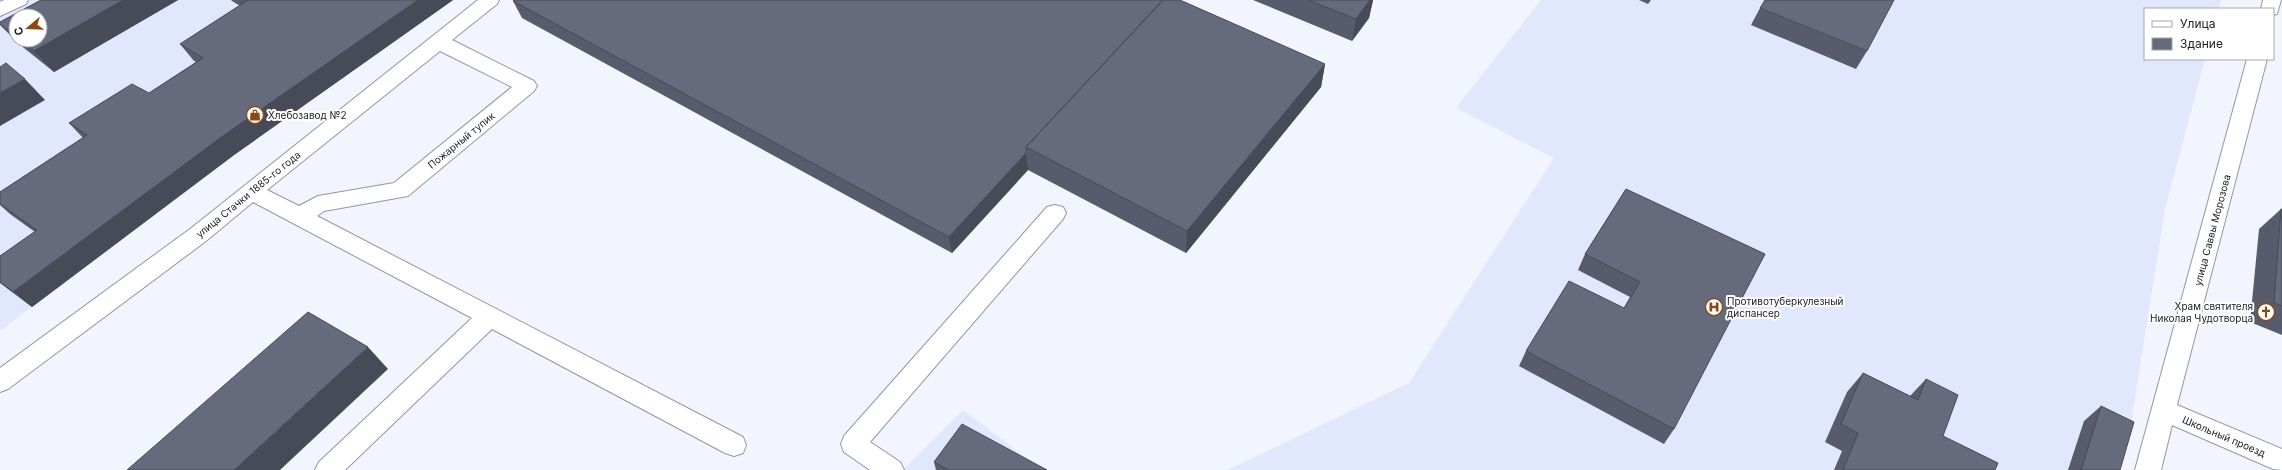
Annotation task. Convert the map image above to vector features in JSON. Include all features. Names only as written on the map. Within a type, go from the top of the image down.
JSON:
[{"type":"street","points":[[0,10],[19,0]]},
{"type":"street","name":"улица Стачки 1885-го года","points":[[0,382],[198,235],[490,0]]},
{"type":"street","name":"Пожарный тупик","points":[[300,217],[318,204],[400,190],[527,86],[439,42]]},
{"type":"street","name":"улица Саввы Морозова","points":[[2148,470],[2165,411],[2257,60]]},
{"type":"street","points":[[251,191],[734,445]]},
{"type":"street","points":[[891,470],[853,444],[1055,213]]},
{"type":"street","points":[[328,470],[490,316]]},
{"type":"street","name":"Школьный проезд","points":[[2165,411],[2282,461]]},
{"type":"shaded area","points":[[0,0],[453,0],[234,155],[0,331]]},
{"type":"shaded area","points":[[1541,0],[2221,0],[2219,8],[2144,8],[2144,60],[2205,60],[2165,209],[2132,417],[2116,470],[1228,470],[1409,383],[1554,158],[1456,108]]},
{"type":"shaded area","points":[[963,410],[1042,470],[903,470]]},
{"type":"building","points":[[41,0],[123,0],[48,43],[48,8],[26,8]]},
{"type":"building","points":[[248,0],[418,0],[220,138],[13,292],[0,282],[0,256],[37,230],[0,204],[0,192],[87,135],[69,123],[132,84],[149,93],[203,58],[180,44]]},
{"type":"building","points":[[1163,0],[1026,147],[1026,153],[949,237],[513,1]]},
{"type":"building","points":[[1163,0],[1180,0],[1325,64],[1187,231],[1026,147]]},
{"type":"building","points":[[1308,0],[1370,0],[1356,19]]},
{"type":"building","points":[[1765,0],[1894,0],[1867,51],[1760,8]]},
{"type":"building","points":[[8,18],[8,30],[0,24],[0,22]]},
{"type":"building","points":[[30,48],[39,48],[34,51]]},
{"type":"building","points":[[6,63],[25,79],[0,93],[0,67]]},
{"type":"building","points":[[1626,189],[1765,254],[1674,429],[1526,351],[1569,281],[1624,308],[1640,282],[1585,254]]},
{"type":"building","points":[[2282,209],[2282,306],[2274,303]]},
{"type":"building","points":[[308,312],[368,347],[234,470],[127,470]]},
{"type":"building","points":[[1863,373],[1918,400],[1926,379],[1958,395],[1943,436],[1998,463],[1995,470],[1843,470],[1858,433],[1841,424]]},
{"type":"building","points":[[2101,406],[2134,422],[2120,470],[2081,470]]},
{"type":"building","points":[[962,424],[1047,470],[949,470],[934,462]]},
{"type":"place","name":"Хлебозавод №2","points":[[255,115]]},
{"type":"place","name":"Противотуберкулезный диспансер","points":[[1714,307]]},
{"type":"place","name":"Храм святителя Николая Чудотворца","points":[[2266,312]]}]
